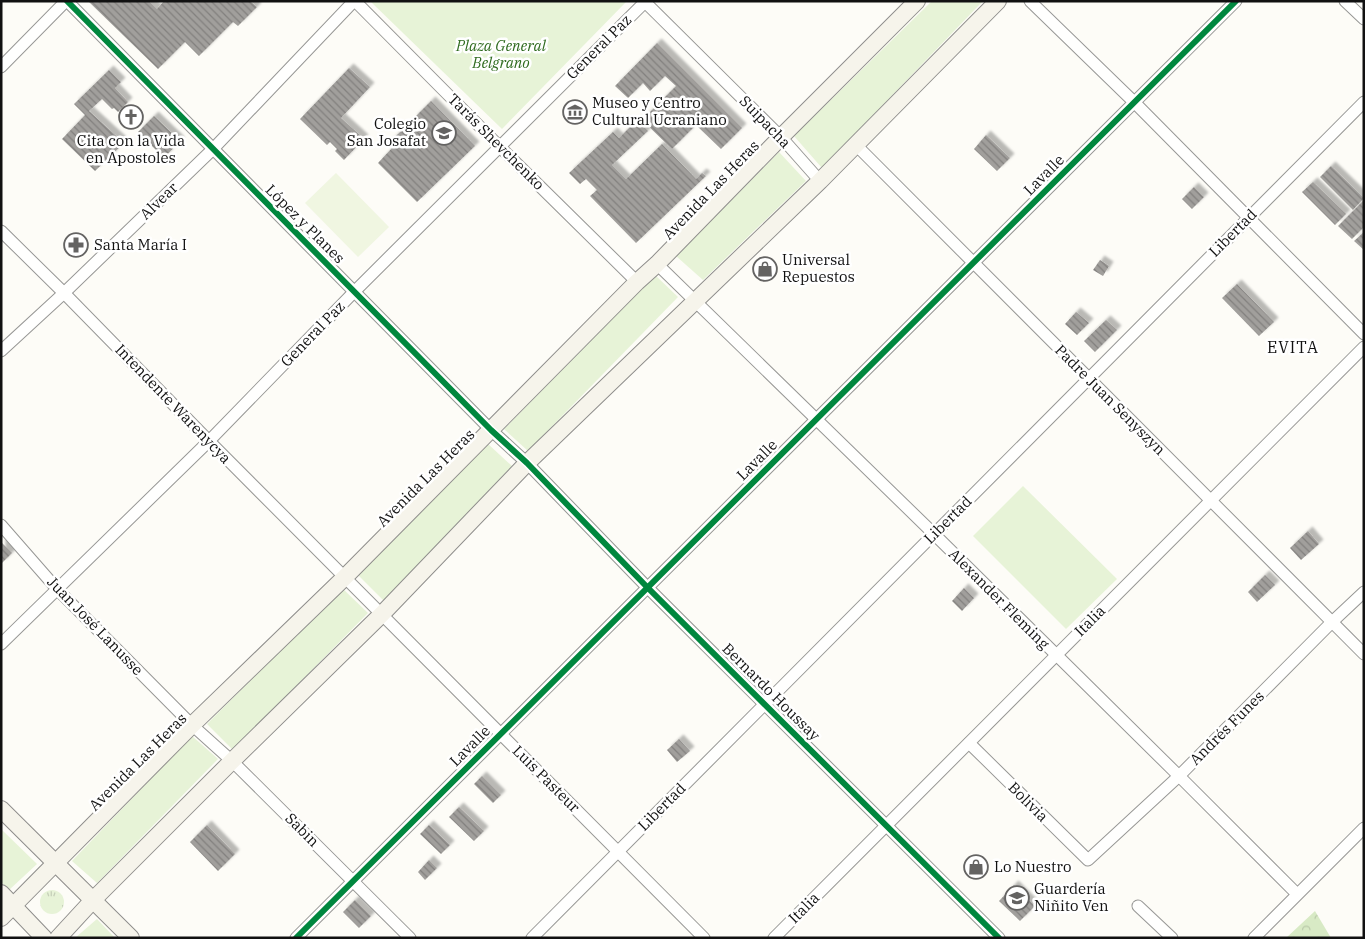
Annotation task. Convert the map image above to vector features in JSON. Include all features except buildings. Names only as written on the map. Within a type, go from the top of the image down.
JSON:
[{"type":"main road","name":"Avenida Las Heras","points":[[1,918],[192,725],[345,577],[917,1]]},
{"type":"main road","points":[[58,938],[93,900],[232,760],[382,614],[527,463],[820,182],[998,1]]},
{"type":"main road","points":[[1,809],[130,938]]},
{"type":"main road","points":[[1,893],[44,938]]},
{"type":"street","points":[[1,67],[66,1]]},
{"type":"street","name":"López y Planes","points":[[66,1],[491,430],[527,463]]},
{"type":"street","name":"Alvear","points":[[1,351],[213,149],[354,1]]},
{"type":"street","name":"Tarás Shevchenko","points":[[354,1],[637,282]]},
{"type":"street","points":[[1030,1],[1134,102],[1364,334]]},
{"type":"street","name":"Lavalle","points":[[296,938],[1236,1]]},
{"type":"street","points":[[1345,1],[1364,19]]},
{"type":"street","name":"General Paz","points":[[1,644],[209,441],[354,292],[645,2]]},
{"type":"street","name":"Suipacha","points":[[645,2],[781,137],[820,182]]},
{"type":"street","name":"Libertad","points":[[532,938],[1364,102]]},
{"type":"street","name":"Padre Juan Senyszyn","points":[[856,145],[1364,654]]},
{"type":"street","name":"Intendente Warenycya","points":[[1,231],[345,577]]},
{"type":"street","name":"Alexander Fleming","points":[[656,264],[934,534],[1297,894]]},
{"type":"street","name":"Italia","points":[[774,938],[1364,347]]},
{"type":"street","name":"Bernardo Houssay","points":[[527,463],[647,587],[999,938]]},
{"type":"street","name":"Juan José Lanusse","points":[[1,525],[57,590],[192,725]]},
{"type":"street","name":"Luis Pasteur","points":[[345,577],[704,938]]},
{"type":"street","name":"Andrés Funes","points":[[1088,860],[1179,776],[1364,592]]},
{"type":"street","name":"Sabin","points":[[192,725],[232,760],[410,938]]},
{"type":"street","name":"Bolivia","points":[[968,743],[1088,860]]},
{"type":"street","points":[[1254,938],[1364,828]]},
{"type":"street","points":[[1138,906],[1172,938]]},
{"type":"green space","name":"Plaza General Belgrano","points":[[370,1],[627,1],[502,129]]},
{"type":"green space","points":[[932,1],[983,1],[822,168],[794,136]]},
{"type":"green space","points":[[779,152],[806,181],[703,280],[676,256]]},
{"type":"green space","points":[[336,173],[389,227],[358,257],[305,203]]},
{"type":"green space","points":[[655,275],[678,297],[528,451],[504,429]]},
{"type":"green space","points":[[487,443],[512,466],[384,601],[357,574]]},
{"type":"green space","points":[[1023,486],[1117,579],[1066,629],[973,536]]},
{"type":"green space","points":[[342,588],[368,613],[233,750],[207,724]]},
{"type":"green space","points":[[192,736],[218,759],[97,883],[72,861]]},
{"type":"green space","points":[[1,829],[37,864],[9,890],[1,882]]},
{"type":"green space","points":[[52,890],[60,894],[64,902],[60,910],[52,914],[44,910],[40,902],[44,894]]},
{"type":"green space","points":[[1315,911],[1331,938],[1286,938]]},
{"type":"green space","points":[[97,919],[115,938],[75,938]]},
{"type":"cycle path","points":[[67,1],[491,430],[527,463],[647,587],[999,938]]},
{"type":"cycle path","points":[[296,938],[1236,1]]},
{"type":"place","name":"Museo y Centro Cultural Ucraniano","points":[[575,112]]},
{"type":"place","name":"Cita con la Vida en Apostoles","points":[[131,117]]},
{"type":"place","name":"Colegio San Josafat","points":[[444,133]]},
{"type":"place","name":"Santa María I","points":[[76,245]]},
{"type":"place","name":"Universal Repuestos","points":[[765,269]]},
{"type":"place","name":"Lo Nuestro","points":[[976,867]]},
{"type":"place","name":"Guardería Niñito Ven","points":[[1017,898]]},
{"type":"district","name":"EVITA","points":[[1293,347]]}]
